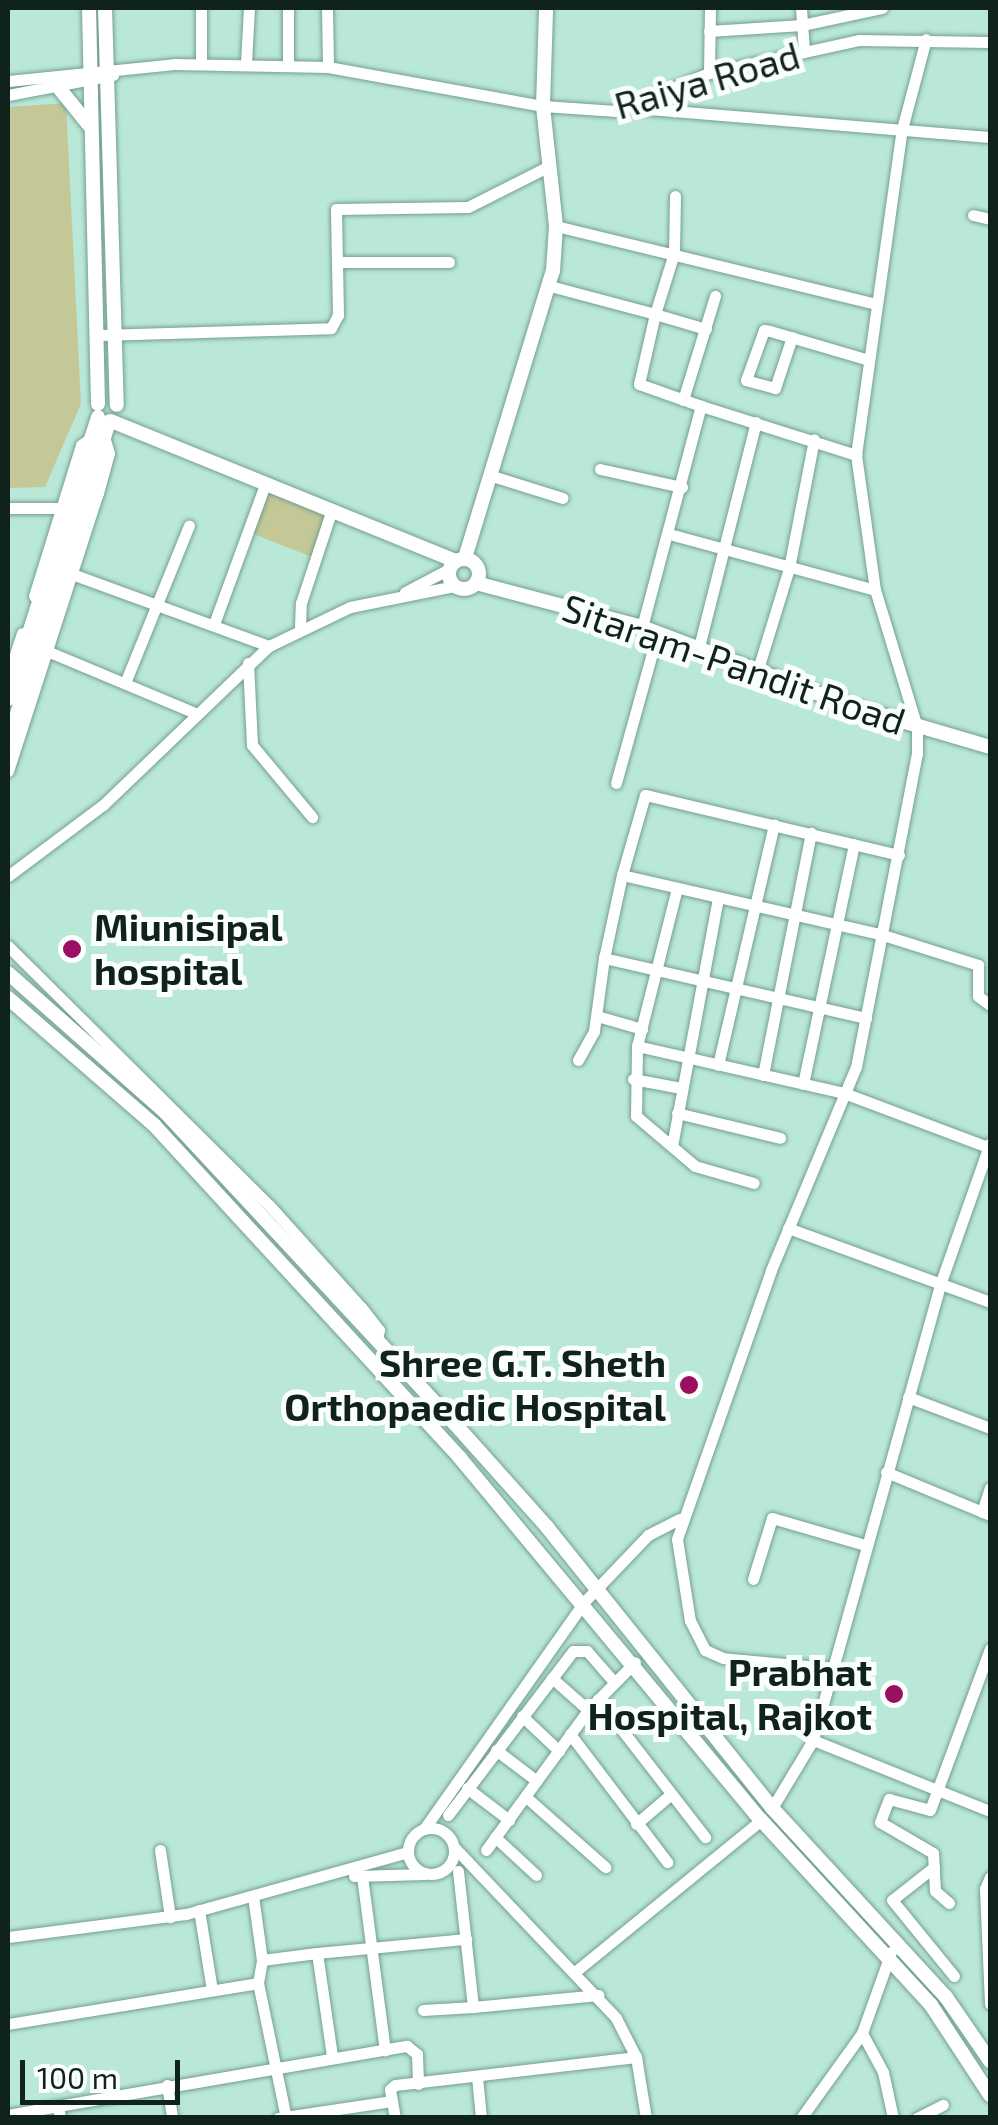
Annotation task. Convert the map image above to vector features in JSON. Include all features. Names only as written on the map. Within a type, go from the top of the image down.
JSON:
[{"type":"main road","points":[[89,8],[92,130],[108,335]]},
{"type":"main road","points":[[8,742],[108,414],[111,73],[105,8]]},
{"type":"main road","points":[[478,576],[454,586],[456,563],[550,286],[556,226],[543,106],[546,8]]},
{"type":"main road","points":[[59,88],[92,130]]},
{"type":"main road","points":[[108,414],[180,450],[332,509],[478,576]]},
{"type":"main road","points":[[8,700],[93,459]]},
{"type":"main road","name":"Sitaram-Pandit Road","points":[[478,576],[658,632],[916,727],[990,747]]},
{"type":"main road","points":[[8,973],[165,1112],[376,1338],[596,1589],[766,1814],[897,1941],[990,2061]]},
{"type":"main road","points":[[8,998],[154,1125],[363,1352],[585,1601],[949,2028],[990,2095]]},
{"type":"street","points":[[201,64],[202,8]]},
{"type":"street","points":[[246,63],[249,8]]},
{"type":"street","points":[[288,8],[288,65]]},
{"type":"street","points":[[327,8],[328,67]]},
{"type":"street","points":[[709,74],[710,8]]},
{"type":"street","points":[[801,8],[804,52]]},
{"type":"street","points":[[709,32],[802,25],[882,8]]},
{"type":"street","name":"Raiya Road","points":[[90,78],[201,64],[328,67],[543,106],[633,108],[709,74],[876,36],[990,42]]},
{"type":"street","points":[[828,1668],[723,1658],[705,1650],[690,1621],[678,1557],[680,1519],[788,1228],[844,1093],[866,1018],[899,855],[916,727],[875,590],[856,455],[902,129],[926,38]]},
{"type":"street","points":[[8,82],[90,78]]},
{"type":"street","points":[[8,95],[59,88],[90,78]]},
{"type":"street","points":[[633,108],[990,137]]},
{"type":"street","points":[[108,335],[331,328],[338,315],[336,208],[468,207],[548,166]]},
{"type":"street","points":[[676,196],[674,253],[639,384],[856,455]]},
{"type":"street","points":[[973,215],[990,220]]},
{"type":"street","points":[[556,226],[877,304]]},
{"type":"street","points":[[337,262],[448,262]]},
{"type":"street","points":[[550,286],[706,329]]},
{"type":"street","points":[[683,400],[715,296]]},
{"type":"street","points":[[792,337],[775,388],[746,380],[760,334],[792,337],[869,360]]},
{"type":"street","points":[[642,627],[701,406]]},
{"type":"street","points":[[699,648],[756,422]]},
{"type":"street","points":[[8,676],[81,445],[99,438],[109,453],[8,771]]},
{"type":"street","points":[[758,669],[789,568],[814,440]]},
{"type":"street","points":[[600,469],[682,486]]},
{"type":"street","points":[[489,475],[563,498]]},
{"type":"street","points":[[214,624],[266,482]]},
{"type":"street","points":[[8,508],[60,508]]},
{"type":"street","points":[[300,627],[301,603],[332,509]]},
{"type":"street","points":[[125,682],[152,603],[189,525]]},
{"type":"street","points":[[668,534],[875,590]]},
{"type":"street","points":[[402,594],[456,563]]},
{"type":"street","points":[[72,574],[269,646]]},
{"type":"street","points":[[8,876],[103,805],[194,712],[269,646],[300,627],[402,594],[454,586]]},
{"type":"street","points":[[616,783],[658,632]]},
{"type":"street","points":[[48,651],[194,712]]},
{"type":"street","points":[[248,663],[252,745],[312,816]]},
{"type":"street","points":[[578,1060],[597,1016],[604,958],[622,874],[645,795],[899,855]]},
{"type":"street","points":[[718,1065],[739,988],[774,824]]},
{"type":"street","points":[[764,1075],[774,996],[811,833]]},
{"type":"street","points":[[803,1084],[816,1006],[854,844]]},
{"type":"street","points":[[622,874],[883,935],[978,965],[978,996],[990,1005]]},
{"type":"street","points":[[677,888],[660,970],[637,1046],[633,1079],[636,1116],[695,1166],[754,1183]]},
{"type":"street","points":[[672,1146],[718,897]]},
{"type":"street","points":[[8,946],[269,1205],[361,1307],[379,1330],[376,1338]]},
{"type":"street","points":[[604,958],[866,1018]]},
{"type":"street","points":[[8,1006],[146,1126],[363,1352]]},
{"type":"street","points":[[597,1016],[642,1029]]},
{"type":"street","points":[[576,1971],[766,1814],[813,1740],[828,1668],[941,1282],[990,1146],[844,1093],[637,1046]]},
{"type":"street","points":[[633,1079],[681,1088]]},
{"type":"street","points":[[677,1114],[780,1138]]},
{"type":"street","points":[[788,1228],[990,1302]]},
{"type":"street","points":[[908,1398],[990,1428]]},
{"type":"street","points":[[886,1472],[986,1513],[990,1488]]},
{"type":"street","points":[[752,1579],[772,1518],[866,1545]]},
{"type":"street","points":[[8,1937],[199,1910],[408,1852],[585,1601],[648,1535],[680,1519]]},
{"type":"street","points":[[949,1903],[934,1891],[933,1853],[880,1822],[889,1799],[930,1810],[990,1649]]},
{"type":"street","points":[[448,1815],[552,1678],[580,1650],[614,1682]]},
{"type":"street","points":[[486,1850],[588,1710],[635,1662]]},
{"type":"street","points":[[552,1678],[588,1710]]},
{"type":"street","points":[[598,1699],[705,1837]]},
{"type":"street","points":[[522,1716],[559,1751]]},
{"type":"street","points":[[570,1734],[667,1862]]},
{"type":"street","points":[[813,1740],[938,1794],[990,1811]]},
{"type":"street","points":[[496,1750],[537,1782]]},
{"type":"street","points":[[467,1788],[509,1820]]},
{"type":"street","points":[[636,1824],[670,1795]]},
{"type":"street","points":[[526,1797],[604,1867]]},
{"type":"street","points":[[424,1829],[444,1832],[454,1847],[487,1876],[598,1995],[636,2057],[646,2118]]},
{"type":"street","points":[[495,1837],[536,1875]]},
{"type":"street","points":[[454,1847],[453,1869],[473,2007]]},
{"type":"street","points":[[160,1850],[170,1916]]},
{"type":"street","points":[[408,1852],[426,1874]]},
{"type":"street","points":[[934,1867],[892,1900],[954,1976]]},
{"type":"street","points":[[325,1876],[426,1874],[453,1869],[487,1876]]},
{"type":"street","points":[[362,1876],[385,2050]]},
{"type":"street","points":[[990,1878],[985,1888],[990,2004]]},
{"type":"street","points":[[253,1896],[262,1960],[258,1983],[278,2064],[283,2117],[392,2101]]},
{"type":"street","points":[[199,1910],[212,1990]]},
{"type":"street","points":[[262,1960],[466,1939]]},
{"type":"street","points":[[801,2118],[862,2032],[897,1941]]},
{"type":"street","points":[[317,1953],[332,2056]]},
{"type":"street","points":[[8,2024],[258,1983]]},
{"type":"street","points":[[423,2010],[598,1995]]},
{"type":"street","points":[[862,2032],[883,2072],[894,2118]]},
{"type":"street","points":[[8,2115],[59,2112],[278,2064],[385,2050],[413,2049],[418,2084]]},
{"type":"street","points":[[395,2118],[392,2086],[636,2057]]},
{"type":"street","points":[[478,2077],[481,2118]]},
{"type":"street","points":[[167,2086],[172,2118]]},
{"type":"street","points":[[917,2118],[943,2106]]},
{"type":"green space","points":[[66,103],[81,404],[45,487],[8,488],[8,107]]},
{"type":"green space","points":[[266,482],[332,509],[312,557],[248,532]]},
{"type":"place","name":"Miunisipal hospital","points":[[72,949]]},
{"type":"place","name":"Shree G.T. Sheth Orthopaedic Hospital","points":[[689,1385]]},
{"type":"place","name":"Prabhat Hospital, Rajkot","points":[[894,1694]]}]
